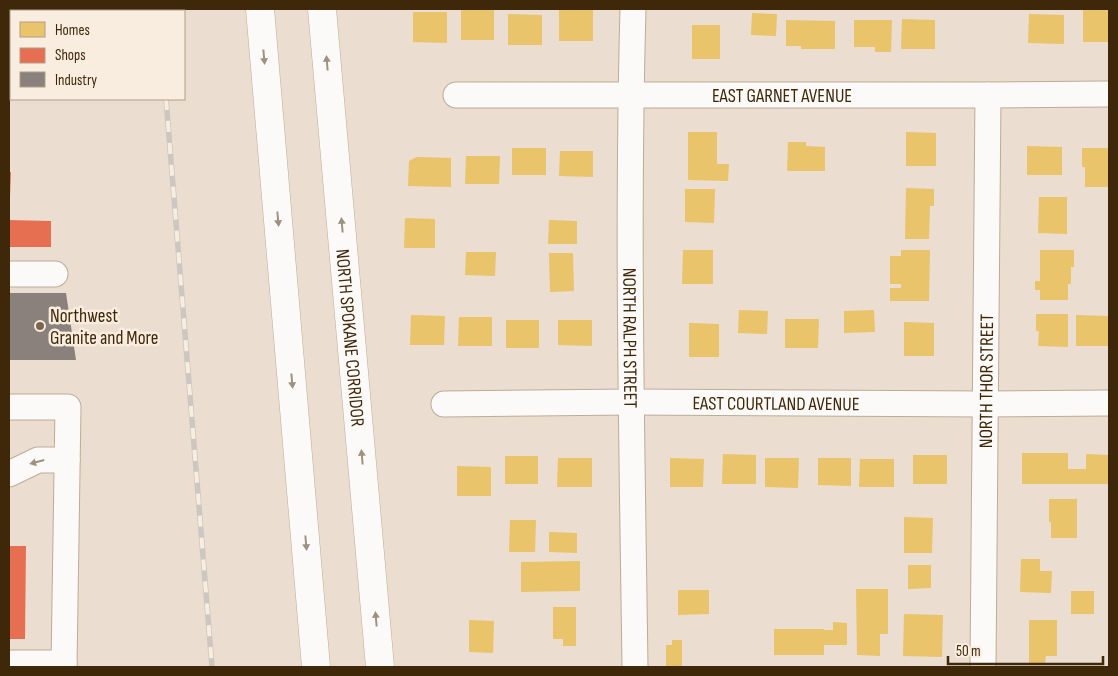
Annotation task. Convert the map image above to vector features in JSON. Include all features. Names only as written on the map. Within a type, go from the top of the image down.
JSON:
[{"type":"highway","points":[[260,9],[316,667]]},
{"type":"highway","name":"NORTH SPOKANE CORRIDOR","points":[[322,9],[380,667]]},
{"type":"street","name":"NORTH RALPH STREET","points":[[633,9],[631,95],[631,402],[634,667]]},
{"type":"street","name":"EAST GARNET AVENUE","points":[[456,95],[1109,94]]},
{"type":"street","name":"NORTH THOR STREET","points":[[983,667],[988,95]]},
{"type":"street","points":[[9,274],[55,274]]},
{"type":"street","name":"EAST COURTLAND AVENUE","points":[[444,404],[631,402],[1109,403]]},
{"type":"street","points":[[9,407],[68,408],[64,665],[9,663]]},
{"type":"street","points":[[9,474],[38,460],[67,460]]},
{"type":"building: Homes","points":[[1083,9],[1108,9],[1108,42],[1083,42]]},
{"type":"building: Homes","points":[[461,10],[494,10],[494,40],[461,40]]},
{"type":"building: Homes","points":[[559,10],[593,10],[593,41],[559,41]]},
{"type":"building: Homes","points":[[413,12],[447,12],[447,43],[413,42]]},
{"type":"building: Homes","points":[[752,13],[777,14],[776,36],[751,35]]},
{"type":"building: Homes","points":[[508,14],[542,15],[542,45],[508,45]]},
{"type":"building: Homes","points":[[1029,14],[1064,15],[1064,44],[1028,43]]},
{"type":"building: Homes","points":[[902,19],[935,20],[935,49],[901,49]]},
{"type":"building: Homes","points":[[786,20],[835,21],[835,49],[801,49],[801,46],[786,46]]},
{"type":"building: Homes","points":[[854,20],[892,20],[891,52],[875,52],[875,47],[854,47]]},
{"type":"building: Homes","points":[[692,25],[720,25],[720,59],[692,59]]},
{"type":"building: Homes","points":[[688,132],[717,132],[717,164],[729,164],[728,181],[688,180]]},
{"type":"building: Homes","points":[[906,132],[936,133],[936,166],[906,166]]},
{"type":"building: Homes","points":[[788,142],[806,142],[806,146],[825,147],[825,171],[787,171]]},
{"type":"building: Homes","points":[[1027,146],[1062,147],[1062,175],[1027,175]]},
{"type":"building: Homes","points":[[512,148],[546,148],[546,175],[512,175]]},
{"type":"building: Homes","points":[[1082,148],[1109,148],[1109,187],[1085,187],[1085,167],[1082,167]]},
{"type":"building: Homes","points":[[560,151],[593,151],[593,177],[559,176]]},
{"type":"building: Homes","points":[[466,156],[500,156],[499,184],[465,184]]},
{"type":"building: Homes","points":[[417,157],[451,158],[451,187],[408,186],[409,161]]},
{"type":"building: Homes","points":[[906,188],[934,189],[934,206],[930,206],[929,239],[905,239]]},
{"type":"building: Homes","points":[[685,189],[715,189],[714,223],[685,222]]},
{"type":"building: Homes","points":[[1039,197],[1067,197],[1067,234],[1038,233]]},
{"type":"building: Homes","points":[[405,218],[435,219],[435,248],[404,248]]},
{"type":"building: Homes","points":[[549,220],[577,221],[577,244],[548,244]]},
{"type":"building: Homes","points":[[683,250],[713,250],[713,284],[682,284]]},
{"type":"building: Homes","points":[[901,250],[930,250],[929,301],[890,301],[890,288],[901,288],[901,284],[890,284],[890,256],[901,256]]},
{"type":"building: Homes","points":[[1040,250],[1074,250],[1074,267],[1071,267],[1071,284],[1068,284],[1068,300],[1040,300],[1040,290],[1035,290],[1035,281],[1040,281]]},
{"type":"building: Homes","points":[[466,252],[496,252],[495,276],[465,275]]},
{"type":"building: Homes","points":[[549,253],[573,253],[574,291],[550,292]]},
{"type":"building: Homes","points":[[739,310],[768,311],[767,334],[738,333]]},
{"type":"building: Homes","points":[[874,310],[875,332],[844,333],[844,311]]},
{"type":"building: Homes","points":[[1036,314],[1068,314],[1068,347],[1038,346],[1039,331],[1036,331]]},
{"type":"building: Homes","points":[[411,315],[445,316],[444,345],[410,345]]},
{"type":"building: Homes","points":[[1076,315],[1108,316],[1108,346],[1076,346]]},
{"type":"building: Homes","points":[[459,317],[492,317],[492,346],[458,346]]},
{"type":"building: Homes","points":[[785,319],[819,319],[818,348],[785,348]]},
{"type":"building: Homes","points":[[506,320],[539,320],[539,348],[506,348]]},
{"type":"building: Homes","points":[[558,320],[592,320],[592,346],[558,345]]},
{"type":"building: Homes","points":[[904,322],[934,323],[934,356],[904,356]]},
{"type":"building: Homes","points":[[689,323],[719,324],[719,357],[689,357]]},
{"type":"building: Homes","points":[[1022,453],[1068,453],[1068,469],[1086,469],[1086,454],[1109,455],[1109,484],[1022,484]]},
{"type":"building: Homes","points":[[723,454],[756,455],[756,484],[722,484]]},
{"type":"building: Homes","points":[[913,455],[947,455],[947,484],[913,484]]},
{"type":"building: Homes","points":[[505,456],[538,456],[538,484],[505,484]]},
{"type":"building: Homes","points":[[558,458],[592,458],[592,487],[557,487]]},
{"type":"building: Homes","points":[[670,458],[704,459],[703,487],[670,487]]},
{"type":"building: Homes","points":[[765,458],[799,458],[798,488],[765,487]]},
{"type":"building: Homes","points":[[818,458],[851,458],[851,486],[818,485]]},
{"type":"building: Homes","points":[[860,459],[894,459],[894,487],[859,487]]},
{"type":"building: Homes","points":[[457,466],[491,467],[491,496],[457,496]]},
{"type":"building: Homes","points":[[1049,499],[1077,499],[1077,538],[1051,538]]},
{"type":"building: Homes","points":[[904,517],[933,518],[932,553],[904,553]]},
{"type":"building: Homes","points":[[510,520],[536,520],[535,552],[509,552]]},
{"type":"building: Homes","points":[[549,532],[577,533],[577,553],[549,552]]},
{"type":"building: Homes","points":[[1021,559],[1040,559],[1040,571],[1052,571],[1051,593],[1020,592]]},
{"type":"building: Homes","points":[[580,561],[580,591],[521,592],[521,562]]},
{"type":"building: Homes","points":[[908,565],[931,565],[931,588],[908,589]]},
{"type":"building: Homes","points":[[856,589],[888,589],[888,634],[880,634],[880,656],[857,655]]},
{"type":"building: Homes","points":[[678,590],[709,590],[709,614],[678,615]]},
{"type":"building: Homes","points":[[1071,591],[1094,591],[1094,614],[1071,614]]},
{"type":"building: Homes","points":[[553,607],[576,607],[576,646],[563,646],[563,639],[553,639]]},
{"type":"building: Homes","points":[[904,614],[943,615],[942,657],[903,656]]},
{"type":"building: Homes","points":[[469,620],[494,621],[493,653],[469,652]]},
{"type":"building: Homes","points":[[1029,620],[1057,620],[1057,656],[1046,656],[1045,663],[1029,663]]},
{"type":"building: Homes","points":[[833,622],[847,623],[847,645],[824,645],[824,655],[774,655],[774,629],[833,630]]},
{"type":"building: Homes","points":[[672,640],[682,640],[682,667],[666,667],[666,645],[672,645]]},
{"type":"building: Shops","points":[[9,172],[11,172],[10,197],[9,197]]},
{"type":"building: Shops","points":[[9,220],[51,221],[51,247],[9,247]]},
{"type":"building: Shops","points":[[9,546],[26,546],[25,639],[9,639]]},
{"type":"building: Industry","name":"Northwest Granite and More","points":[[9,293],[66,293],[76,360],[9,360]]},
{"type":"railway","points":[[166,100],[212,667]]},
{"type":"place","name":"Northwest Granite and More","points":[[40,326]]}]
